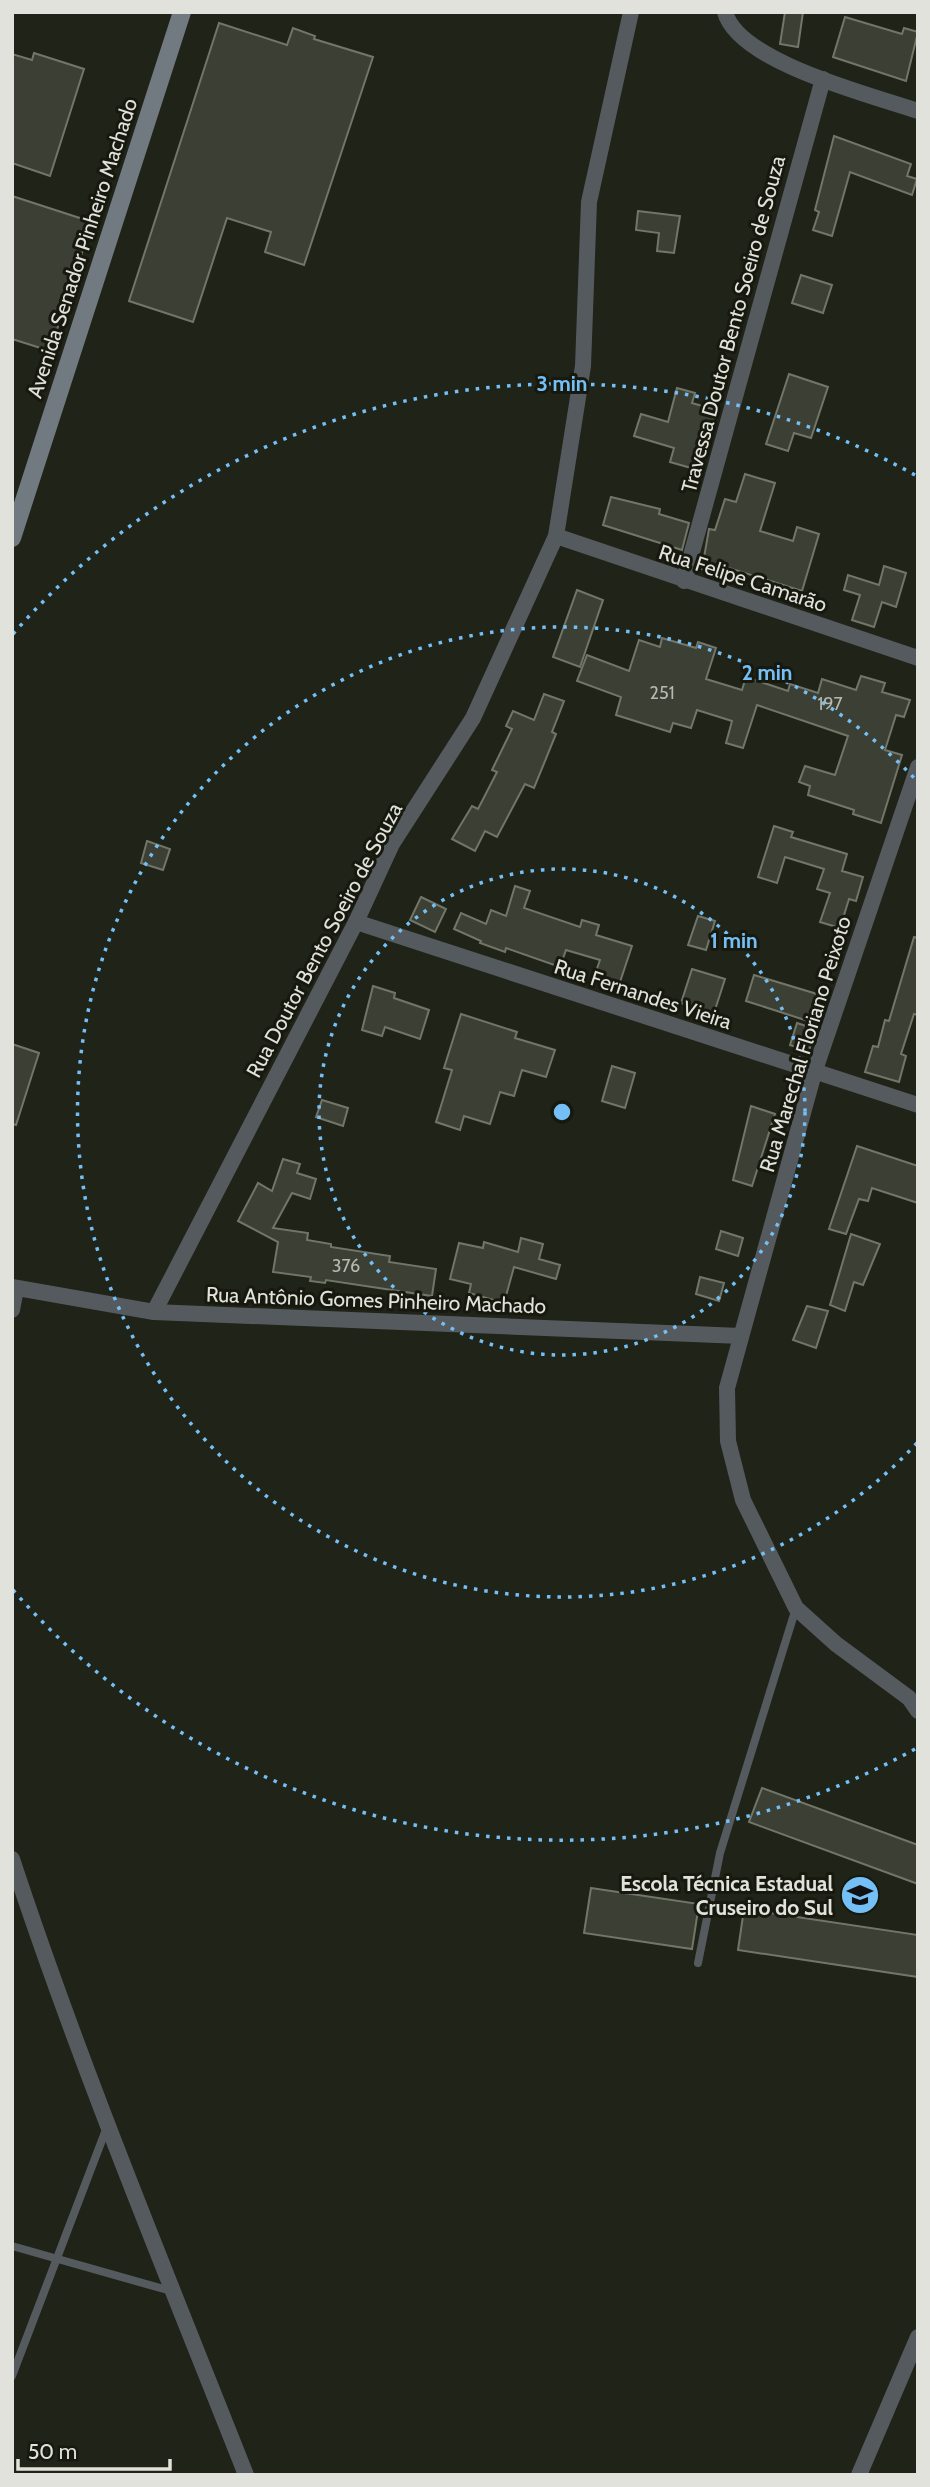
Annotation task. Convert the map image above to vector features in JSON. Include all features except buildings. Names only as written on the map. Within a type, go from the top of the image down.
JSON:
[{"type":"main road","name":"Avenida Senador Pinheiro Machado","points":[[12,537],[182,12]]},
{"type":"street","name":"Rua Doutor Bento Soeiro de Souza","points":[[154,1312],[356,922],[392,844],[473,718],[556,536],[583,366],[589,202],[631,12]]},
{"type":"street","points":[[725,12],[728,24],[741,39],[761,53],[823,79],[918,111]]},
{"type":"street","name":"Travessa Doutor Bento Soeiro de Souza","points":[[684,581],[823,79]]},
{"type":"street","name":"Rua Felipe Camarão","points":[[556,536],[918,658]]},
{"type":"street","name":"Rua Marechal Floriano Peixoto","points":[[796,1608],[743,1500],[728,1441],[727,1388],[814,1073],[918,767]]},
{"type":"street","name":"Rua Fernandes Vieira","points":[[356,922],[918,1105]]},
{"type":"street","points":[[12,1310],[14,1288]]},
{"type":"street","name":"Rua Antônio Gomes Pinheiro Machado","points":[[14,1288],[154,1312],[741,1336]]},
{"type":"street","points":[[796,1608],[836,1644],[909,1698],[918,1711]]},
{"type":"street","points":[[12,1859],[49,1971],[107,2127],[246,2475]]},
{"type":"street","points":[[859,2475],[918,2337]]},
{"type":"lane","points":[[698,1963],[720,1853],[796,1608]]},
{"type":"lane","points":[[12,2376],[107,2127]]},
{"type":"lane","points":[[12,2246],[174,2292]]},
{"type":"place","name":"Escola Técnica Estadual Cruseiro do Sul","points":[[860,1895]]}]
